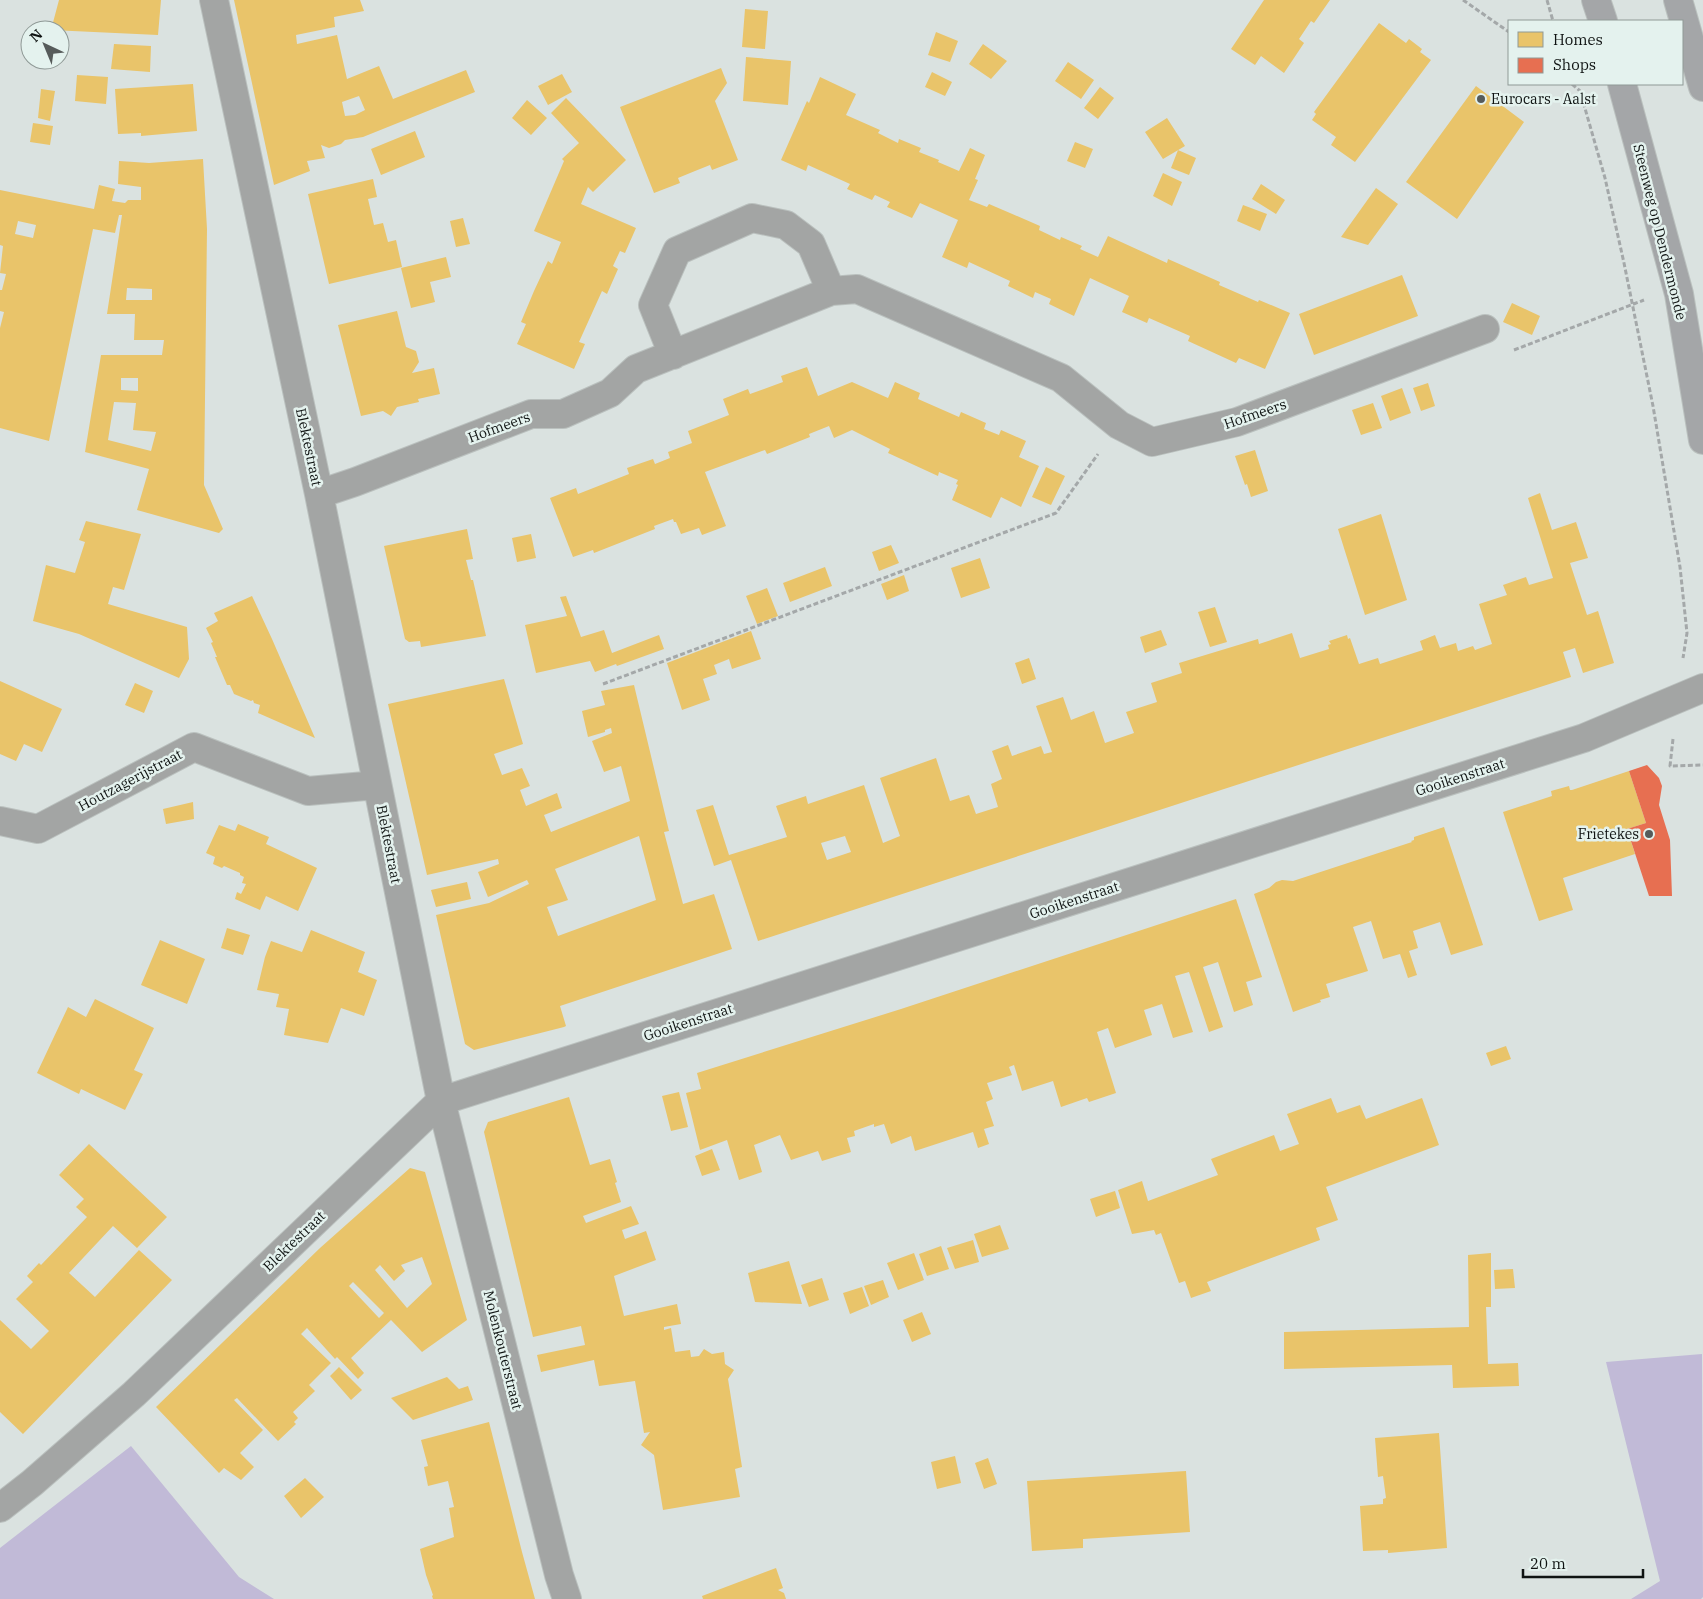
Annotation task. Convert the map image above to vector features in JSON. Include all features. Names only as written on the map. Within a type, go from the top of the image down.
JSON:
[{"type":"main road","points":[[1596,0],[1603,20]]},
{"type":"main road","points":[[1678,0],[1703,87]]},
{"type":"main road","name":"Steenweg op Dendermonde","points":[[1622,85],[1677,287],[1703,440]]},
{"type":"street","name":"Blektestraat","points":[[0,1508],[32,1483],[134,1394],[441,1101],[319,494],[214,0]]},
{"type":"street","points":[[672,355],[653,305],[677,251],[752,218],[786,225],[811,244],[831,291]]},
{"type":"street","name":"Hofmeers","points":[[319,494],[532,414],[563,414],[610,393],[636,369],[831,291],[857,289],[1061,378],[1119,425],[1152,442],[1237,422],[1485,329]]},
{"type":"street","name":"Gooikenstraat","points":[[441,1101],[1584,738],[1703,688]]},
{"type":"street","name":"Houtzagerijstraat","points":[[0,821],[38,829],[194,747],[308,791],[377,785]]},
{"type":"street","name":"Molenkouterstraat","points":[[441,1101],[556,1566],[567,1599]]},
{"type":"path","points":[[1463,0],[1508,31]]},
{"type":"path","points":[[1547,0],[1553,20]]},
{"type":"path","points":[[1573,85],[1580,91]]},
{"type":"path","points":[[1578,85],[1605,178],[1633,304],[1653,406],[1680,567],[1687,633],[1670,766],[1703,765]]},
{"type":"path","points":[[1485,329],[1498,356],[1677,287]]},
{"type":"path","points":[[603,684],[1056,514],[1119,425]]},
{"type":"shaded area","points":[[1702,1354],[1703,1597],[1701,1599],[1631,1599],[1660,1581],[1606,1362]]},
{"type":"shaded area","points":[[131,1446],[239,1577],[274,1599],[0,1599],[0,1548]]},
{"type":"building: Homes","points":[[59,0],[161,0],[158,35],[70,31],[70,20],[54,20]]},
{"type":"building: Homes","points":[[234,0],[360,0],[364,11],[334,17],[335,27],[296,35],[297,44],[337,35],[347,79],[379,66],[393,99],[466,70],[475,92],[363,137],[345,140],[341,144],[329,148],[321,145],[325,158],[307,161],[310,171],[274,185]],"holes":[[[359,96],[365,110],[355,115],[345,116],[342,102]]]},
{"type":"building: Homes","points":[[1264,0],[1330,0],[1314,23],[1311,21],[1299,39],[1304,43],[1284,73],[1261,56],[1255,65],[1231,49]]},
{"type":"building: Homes","points":[[745,9],[768,11],[765,49],[742,47]]},
{"type":"building: Homes","points":[[1379,23],[1406,43],[1409,39],[1422,49],[1420,52],[1431,60],[1355,162],[1331,145],[1336,137],[1312,120],[1316,114],[1314,112]]},
{"type":"building: Homes","points":[[936,32],[958,41],[950,62],[928,55]]},
{"type":"building: Homes","points":[[114,44],[151,46],[150,72],[111,69]]},
{"type":"building: Homes","points":[[983,44],[1007,61],[991,79],[969,64]]},
{"type":"building: Homes","points":[[746,57],[791,61],[788,105],[743,101]]},
{"type":"building: Homes","points":[[1068,62],[1094,80],[1081,99],[1055,81]]},
{"type":"building: Homes","points":[[721,68],[727,83],[715,101],[738,160],[712,170],[710,165],[678,178],[680,183],[654,193],[620,107]]},
{"type":"building: Homes","points":[[932,72],[952,82],[945,96],[925,87]]},
{"type":"building: Homes","points":[[562,74],[572,92],[548,105],[538,86]]},
{"type":"building: Homes","points":[[77,75],[108,77],[106,104],[75,101]]},
{"type":"building: Homes","points":[[820,77],[856,94],[846,115],[880,130],[878,133],[898,143],[899,139],[921,148],[919,152],[939,160],[938,162],[959,171],[970,148],[985,155],[975,179],[978,180],[969,200],[987,207],[989,204],[1040,226],[1039,230],[1060,240],[1061,237],[1082,246],[1080,249],[1098,257],[1108,236],[1167,263],[1168,259],[1220,282],[1219,285],[1258,302],[1259,300],[1290,313],[1265,369],[1239,358],[1236,363],[1188,341],[1190,336],[1149,318],[1147,323],[1122,312],[1129,296],[1090,278],[1074,316],[1049,304],[1051,299],[1035,292],[1033,298],[1008,286],[1010,281],[969,262],[967,268],[942,257],[958,220],[920,203],[912,218],[887,207],[890,202],[875,195],[872,200],[847,189],[850,184],[808,165],[806,171],[781,160],[807,101],[809,103]]},
{"type":"building: Homes","points":[[193,84],[197,131],[141,136],[141,133],[118,134],[115,89]]},
{"type":"building: Homes","points":[[1476,86],[1524,122],[1457,219],[1406,182]]},
{"type":"building: Homes","points":[[1100,87],[1114,98],[1098,119],[1084,108]]},
{"type":"building: Homes","points":[[41,89],[55,91],[50,121],[38,118]]},
{"type":"building: Homes","points":[[566,98],[626,160],[593,192],[588,187],[581,204],[636,228],[625,253],[620,251],[613,266],[618,269],[607,294],[602,291],[579,342],[585,344],[574,369],[517,344],[526,324],[521,322],[534,291],[548,261],[552,264],[561,242],[534,231],[564,161],[562,159],[579,143],[551,113]]},
{"type":"building: Homes","points":[[527,100],[547,118],[531,135],[512,118]]},
{"type":"building: Homes","points":[[1167,118],[1185,146],[1163,159],[1145,132]]},
{"type":"building: Homes","points":[[33,123],[53,126],[50,145],[30,142]]},
{"type":"building: Homes","points":[[415,131],[425,157],[381,175],[371,149]]},
{"type":"building: Homes","points":[[1075,142],[1093,149],[1085,168],[1067,161]]},
{"type":"building: Homes","points":[[1178,150],[1196,158],[1189,175],[1171,168]]},
{"type":"building: Homes","points":[[203,159],[207,229],[204,485],[223,529],[219,533],[137,510],[149,469],[85,452],[101,355],[162,355],[164,340],[134,340],[135,314],[107,314],[122,215],[119,215],[115,233],[93,229],[49,441],[0,428],[0,328],[4,312],[0,311],[0,290],[2,290],[6,274],[0,273],[3,246],[0,245],[0,190],[94,209],[99,185],[115,189],[112,201],[125,203],[128,200],[141,200],[141,187],[118,184],[119,161],[149,163]],"holes":[[[18,221],[36,225],[33,238],[15,234]],[[127,288],[152,289],[152,300],[126,300]],[[121,378],[138,378],[138,391],[121,390]],[[114,402],[136,403],[133,430],[156,432],[151,451],[108,440]]]},
{"type":"building: Homes","points":[[1163,173],[1182,182],[1172,206],[1153,196]]},
{"type":"building: Homes","points":[[373,179],[377,197],[368,199],[374,225],[383,223],[388,242],[396,240],[402,267],[329,284],[308,194]]},
{"type":"building: Homes","points":[[1261,184],[1285,200],[1276,214],[1252,199]]},
{"type":"building: Homes","points":[[1376,188],[1398,204],[1368,245],[1341,237]]},
{"type":"building: Homes","points":[[1243,205],[1267,214],[1260,231],[1237,221]]},
{"type":"building: Homes","points":[[463,218],[470,244],[456,247],[450,221]]},
{"type":"building: Homes","points":[[446,257],[451,277],[430,282],[435,302],[411,308],[401,268]]},
{"type":"building: Homes","points":[[1402,275],[1418,316],[1314,355],[1299,314]]},
{"type":"building: Homes","points":[[1512,303],[1540,316],[1532,335],[1503,322]]},
{"type":"building: Homes","points":[[397,311],[406,347],[416,351],[419,362],[412,373],[434,368],[440,394],[418,399],[419,402],[397,407],[391,416],[383,411],[361,416],[338,325]]},
{"type":"building: Homes","points":[[807,367],[818,396],[852,382],[888,398],[895,382],[920,393],[918,399],[959,417],[961,412],[986,423],[984,429],[999,435],[1001,430],[1026,441],[1019,457],[1039,466],[1021,507],[1001,497],[991,518],[952,500],[958,480],[939,472],[938,476],[888,453],[890,449],[852,430],[834,438],[829,426],[809,434],[810,437],[767,454],[765,450],[705,472],[726,526],[702,535],[699,528],[681,534],[673,519],[654,526],[655,529],[594,553],[593,550],[573,557],[550,498],[576,488],[578,494],[629,474],[627,468],[653,459],[655,464],[670,458],[668,452],[692,443],[688,431],[729,415],[723,399],[748,389],[750,394],[783,382],[781,376]]},
{"type":"building: Homes","points":[[1428,383],[1435,406],[1421,411],[1413,388]]},
{"type":"building: Homes","points":[[1402,388],[1411,413],[1390,421],[1381,396]]},
{"type":"building: Homes","points":[[1373,403],[1382,428],[1361,435],[1352,410]]},
{"type":"building: Homes","points":[[1255,450],[1268,491],[1251,497],[1235,456]]},
{"type":"building: Homes","points":[[1046,467],[1065,476],[1051,505],[1032,497]]},
{"type":"building: Homes","points":[[1540,493],[1552,530],[1576,522],[1588,558],[1570,563],[1587,615],[1598,611],[1614,663],[1583,673],[1575,648],[1563,652],[1571,677],[758,941],[731,860],[714,866],[696,810],[713,805],[729,855],[787,837],[776,806],[806,796],[808,804],[864,785],[883,843],[900,836],[880,778],[936,758],[950,801],[969,795],[976,814],[998,807],[991,784],[1002,779],[992,751],[1008,745],[1012,756],[1041,746],[1044,754],[1052,752],[1036,706],[1063,697],[1071,720],[1094,711],[1105,743],[1134,733],[1126,712],[1157,702],[1151,683],[1182,673],[1179,663],[1258,639],[1259,644],[1292,633],[1300,658],[1329,649],[1328,645],[1331,644],[1329,641],[1347,635],[1348,639],[1350,638],[1359,664],[1378,658],[1380,664],[1423,650],[1420,641],[1435,635],[1440,648],[1456,643],[1458,651],[1473,646],[1475,650],[1492,644],[1479,604],[1507,595],[1503,585],[1526,577],[1529,585],[1553,578],[1528,498]],"holes":[[[845,836],[851,852],[827,860],[821,843]]]},
{"type":"building: Homes","points":[[1381,514],[1407,600],[1365,615],[1338,529]]},
{"type":"building: Homes","points":[[86,521],[141,534],[124,590],[113,587],[108,604],[187,627],[189,659],[179,678],[79,634],[33,621],[46,565],[75,573],[85,542],[79,540]]},
{"type":"building: Homes","points":[[467,529],[473,559],[466,560],[471,580],[473,580],[486,636],[421,647],[420,641],[409,642],[405,639],[384,546]]},
{"type":"building: Homes","points":[[531,534],[536,558],[517,562],[512,538]]},
{"type":"building: Homes","points":[[891,545],[899,563],[879,571],[872,552]]},
{"type":"building: Homes","points":[[980,558],[990,588],[961,598],[951,568]]},
{"type":"building: Homes","points":[[825,567],[832,586],[790,602],[783,583]]},
{"type":"building: Homes","points":[[904,575],[909,591],[887,600],[881,584]]},
{"type":"building: Homes","points":[[767,588],[778,616],[757,624],[746,596]]},
{"type":"building: Homes","points":[[252,596],[315,738],[258,713],[260,705],[254,703],[253,700],[251,701],[234,694],[230,685],[227,685],[215,657],[217,657],[211,643],[213,642],[206,628],[218,621],[214,613]]},
{"type":"building: Homes","points":[[566,596],[581,637],[604,630],[612,653],[659,635],[664,649],[595,672],[590,661],[536,673],[525,625],[567,616],[560,597]]},
{"type":"building: Homes","points":[[1215,607],[1227,642],[1210,647],[1198,612]]},
{"type":"building: Homes","points":[[1161,630],[1167,645],[1145,653],[1140,637]]},
{"type":"building: Homes","points":[[751,631],[761,659],[732,669],[729,659],[714,665],[717,674],[703,679],[710,700],[682,710],[667,663]]},
{"type":"building: Homes","points":[[1029,658],[1036,679],[1022,684],[1015,663]]},
{"type":"building: Homes","points":[[504,679],[523,744],[494,754],[502,775],[522,768],[530,786],[520,790],[526,806],[557,793],[562,808],[544,815],[551,832],[630,801],[621,766],[604,772],[592,741],[612,733],[611,728],[605,730],[605,732],[588,737],[582,711],[605,705],[601,691],[634,685],[669,831],[664,832],[683,904],[714,894],[732,949],[560,1006],[566,1026],[564,1027],[474,1050],[465,1044],[436,915],[489,903],[529,884],[527,880],[488,897],[478,872],[499,864],[498,859],[427,875],[388,704]],"holes":[[[639,836],[656,900],[558,936],[547,907],[568,900],[555,869]]]},
{"type":"building: Homes","points":[[0,681],[62,709],[42,752],[24,744],[16,761],[0,754]]},
{"type":"building: Homes","points":[[135,683],[153,691],[144,713],[125,705]]},
{"type":"building: Homes","points":[[1629,771],[1646,823],[1627,829],[1635,854],[1563,878],[1573,910],[1539,921],[1503,812],[1552,796],[1551,791],[1569,786],[1570,790],[1572,790]]},
{"type":"building: Homes","points":[[193,802],[194,819],[166,824],[163,809]]},
{"type":"building: Homes","points":[[238,824],[269,837],[266,844],[317,868],[298,911],[266,896],[260,910],[235,899],[237,892],[241,894],[246,884],[242,883],[244,877],[240,873],[224,866],[222,868],[213,864],[215,857],[206,853],[219,825],[235,831]]},
{"type":"building: Homes","points":[[1444,827],[1483,945],[1451,955],[1440,922],[1413,931],[1418,948],[1409,951],[1417,975],[1408,978],[1400,954],[1383,959],[1371,921],[1353,927],[1368,971],[1326,984],[1330,997],[1293,1012],[1254,894],[1269,888],[1276,882],[1282,880],[1293,881],[1412,842],[1414,837]]},
{"type":"building: Homes","points":[[467,882],[471,899],[436,907],[431,890]]},
{"type":"building: Homes","points":[[1236,899],[1262,977],[1246,982],[1253,1005],[1234,1012],[1218,962],[1203,967],[1223,1027],[1209,1032],[1189,972],[1175,976],[1193,1032],[1173,1038],[1162,1004],[1144,1010],[1152,1035],[1115,1048],[1108,1028],[1097,1032],[1116,1093],[1089,1102],[1087,1098],[1061,1107],[1053,1081],[1022,1091],[1014,1065],[1009,1067],[1012,1075],[987,1083],[993,1099],[986,1102],[994,1126],[984,1129],[989,1144],[978,1148],[973,1132],[915,1151],[911,1136],[891,1144],[884,1124],[874,1127],[874,1124],[854,1131],[855,1136],[847,1138],[851,1152],[822,1161],[818,1151],[791,1160],[780,1135],[754,1145],[762,1172],[739,1180],[727,1140],[700,1150],[686,1093],[701,1089],[697,1073],[901,1009]]},
{"type":"building: Homes","points":[[227,928],[250,935],[243,955],[221,948]]},
{"type":"building: Homes","points":[[311,930],[365,952],[358,972],[377,980],[364,1016],[341,1008],[328,1043],[284,1035],[289,1009],[276,1007],[279,994],[257,990],[271,941],[302,952]]},
{"type":"building: Homes","points":[[160,940],[205,959],[187,1004],[141,985]]},
{"type":"building: Homes","points":[[95,999],[154,1028],[134,1070],[143,1074],[125,1110],[81,1089],[79,1094],[37,1073],[68,1007],[86,1017]]},
{"type":"building: Homes","points":[[1506,1046],[1511,1059],[1491,1066],[1486,1053]]},
{"type":"building: Homes","points":[[679,1092],[688,1127],[671,1131],[662,1096]]},
{"type":"building: Homes","points":[[569,1097],[590,1165],[610,1159],[621,1202],[583,1216],[586,1223],[631,1206],[639,1224],[622,1230],[625,1239],[646,1231],[656,1260],[614,1276],[624,1316],[677,1304],[681,1324],[664,1327],[664,1330],[671,1328],[675,1352],[690,1350],[691,1357],[699,1356],[704,1349],[712,1354],[724,1352],[725,1364],[734,1370],[728,1379],[742,1467],[735,1469],[740,1497],[663,1510],[654,1455],[641,1445],[650,1432],[644,1433],[635,1381],[599,1386],[594,1360],[541,1372],[537,1355],[585,1345],[581,1326],[533,1337],[484,1132],[488,1122]]},
{"type":"building: Homes","points":[[1331,1098],[1337,1113],[1360,1105],[1366,1119],[1422,1098],[1439,1145],[1326,1187],[1338,1220],[1316,1228],[1320,1240],[1207,1282],[1211,1291],[1191,1298],[1185,1281],[1179,1283],[1161,1233],[1156,1235],[1154,1230],[1132,1234],[1118,1190],[1142,1181],[1148,1201],[1218,1175],[1211,1159],[1274,1135],[1280,1151],[1299,1144],[1287,1114]]},
{"type":"building: Homes","points":[[89,1144],[167,1217],[137,1248],[113,1226],[69,1273],[95,1297],[139,1250],[172,1280],[23,1434],[0,1412],[0,1320],[31,1349],[49,1331],[16,1299],[33,1282],[27,1276],[39,1263],[41,1265],[87,1217],[76,1207],[84,1199],[59,1175]]},
{"type":"building: Homes","points":[[712,1149],[720,1170],[702,1176],[695,1156]]},
{"type":"building: Homes","points":[[410,1168],[425,1172],[467,1320],[422,1352],[391,1320],[351,1358],[364,1373],[358,1379],[337,1357],[335,1359],[307,1328],[301,1334],[331,1363],[309,1385],[315,1391],[293,1412],[298,1418],[294,1422],[296,1424],[278,1441],[237,1398],[234,1400],[263,1430],[240,1453],[254,1467],[241,1480],[224,1468],[219,1473],[156,1407],[320,1248]],"holes":[[[422,1257],[432,1284],[407,1308],[375,1270],[380,1265],[394,1281],[405,1271],[401,1265]],[[353,1282],[384,1313],[379,1318],[349,1286]]]},
{"type":"building: Homes","points":[[1115,1191],[1120,1208],[1096,1217],[1090,1199]]},
{"type":"building: Homes","points":[[1000,1225],[1009,1249],[982,1257],[974,1234]]},
{"type":"building: Homes","points":[[973,1240],[979,1262],[955,1269],[947,1248]]},
{"type":"building: Homes","points":[[941,1246],[949,1269],[927,1276],[919,1254]]},
{"type":"building: Homes","points":[[914,1253],[924,1280],[898,1290],[887,1263]]},
{"type":"building: Homes","points":[[1491,1253],[1491,1307],[1486,1307],[1488,1364],[1518,1363],[1519,1386],[1453,1388],[1452,1365],[1284,1369],[1284,1332],[1469,1327],[1468,1255]]},
{"type":"building: Homes","points":[[789,1261],[802,1304],[755,1302],[748,1273]]},
{"type":"building: Homes","points":[[1513,1269],[1515,1288],[1495,1289],[1494,1270]]},
{"type":"building: Homes","points":[[822,1278],[829,1300],[809,1307],[801,1285]]},
{"type":"building: Homes","points":[[883,1280],[889,1297],[871,1305],[864,1286]]},
{"type":"building: Homes","points":[[862,1287],[869,1306],[850,1314],[843,1293]]},
{"type":"building: Homes","points":[[922,1312],[931,1334],[912,1342],[903,1320]]},
{"type":"building: Homes","points":[[339,1367],[362,1390],[351,1400],[330,1376]]},
{"type":"building: Homes","points":[[447,1377],[459,1389],[468,1386],[473,1400],[413,1420],[391,1398]]},
{"type":"building: Homes","points":[[489,1422],[535,1599],[433,1599],[420,1549],[454,1537],[449,1508],[454,1507],[448,1481],[428,1486],[424,1467],[428,1466],[421,1440]]},
{"type":"building: Homes","points":[[1439,1433],[1447,1548],[1388,1553],[1388,1550],[1363,1551],[1360,1506],[1383,1504],[1383,1499],[1386,1498],[1383,1476],[1378,1477],[1375,1438]]},
{"type":"building: Homes","points":[[955,1456],[961,1483],[937,1489],[931,1462]]},
{"type":"building: Homes","points":[[988,1458],[997,1484],[984,1489],[975,1463]]},
{"type":"building: Homes","points":[[1186,1471],[1190,1532],[1083,1539],[1083,1548],[1032,1551],[1027,1481]]},
{"type":"building: Homes","points":[[305,1478],[324,1497],[301,1518],[284,1496]]},
{"type":"building: Homes","points":[[776,1568],[783,1588],[778,1590],[784,1593],[786,1599],[703,1599],[702,1596]]},
{"type":"building: Shops","name":"Frietekes","points":[[1647,765],[1659,778],[1662,786],[1659,805],[1670,840],[1672,896],[1649,896],[1627,829],[1646,823],[1629,771]]},
{"type":"place","name":"Eurocars - Aalst","points":[[1481,99]]},
{"type":"place","name":"Frietekes","points":[[1649,834]]}]
